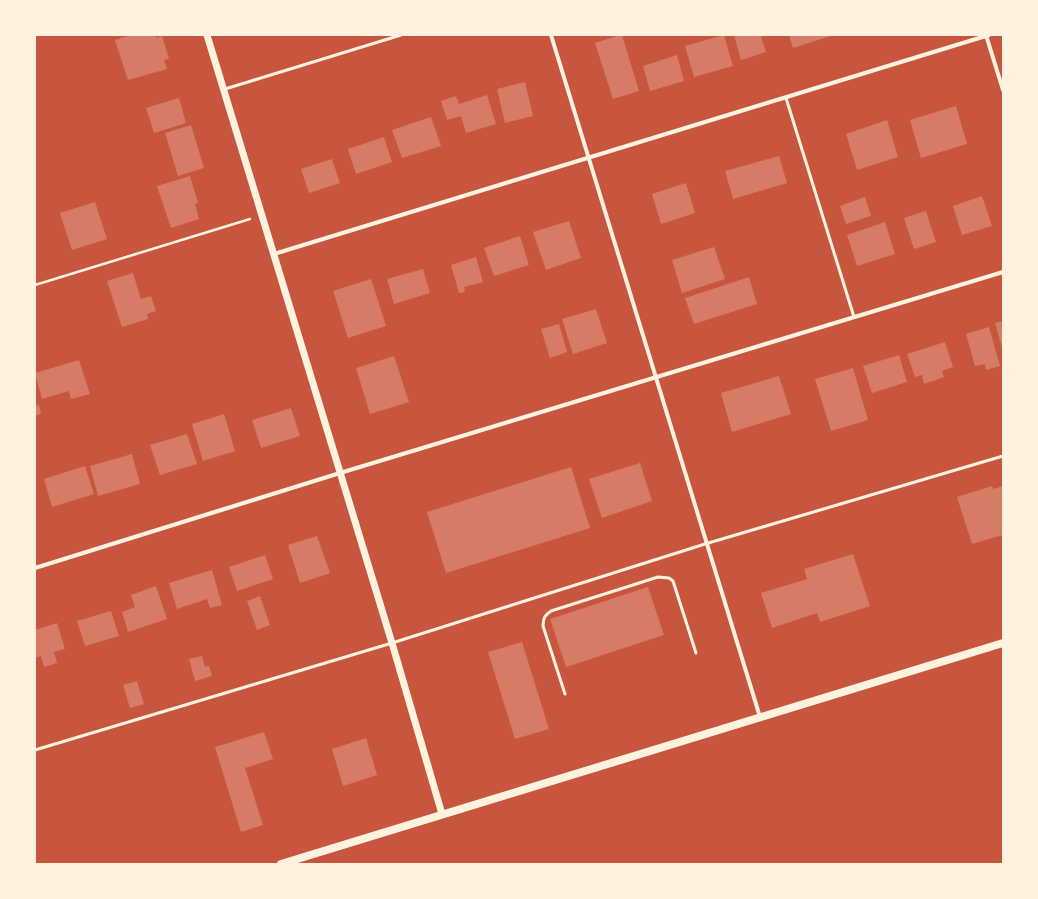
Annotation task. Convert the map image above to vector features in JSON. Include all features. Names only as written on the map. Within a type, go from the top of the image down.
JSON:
[{"type":"main road","points":[[281,864],[1003,643]]},
{"type":"street","points":[[207,35],[392,643],[442,814]]},
{"type":"street","points":[[551,35],[590,157],[706,544],[760,718]]},
{"type":"street","points":[[274,254],[988,35],[1003,90]]},
{"type":"street","points":[[35,568],[340,473],[1003,272]]},
{"type":"lane","points":[[223,89],[401,35]]},
{"type":"lane","points":[[786,98],[854,317]]},
{"type":"lane","points":[[35,750],[392,643],[706,544],[1003,456]]},
{"type":"lane","points":[[565,694],[543,626],[543,618],[546,614],[551,611],[658,577],[669,578],[673,581],[696,653]]},
{"type":"path","points":[[35,285],[262,216]]},
{"type":"building","points":[[131,35],[155,35],[156,38],[162,36],[169,59],[164,60],[167,69],[128,80],[115,40]]},
{"type":"building","points":[[622,35],[639,91],[613,99],[595,43]]},
{"type":"building","points":[[724,35],[733,66],[694,77],[685,46]]},
{"type":"building","points":[[734,35],[767,35],[761,37],[766,52],[741,60]]},
{"type":"building","points":[[789,35],[831,35],[831,36],[793,48]]},
{"type":"building","points":[[677,55],[684,81],[650,91],[643,66]]},
{"type":"building","points":[[525,82],[533,116],[505,123],[497,89]]},
{"type":"building","points":[[487,95],[496,124],[466,133],[461,116],[447,120],[441,101],[456,96],[459,104]]},
{"type":"building","points":[[179,98],[186,123],[154,133],[146,108]]},
{"type":"building","points":[[956,106],[967,144],[921,158],[910,120]]},
{"type":"building","points":[[431,117],[441,146],[402,158],[392,130]]},
{"type":"building","points":[[887,120],[898,157],[857,170],[846,134]]},
{"type":"building","points":[[191,125],[204,168],[178,176],[165,133]]},
{"type":"building","points":[[384,137],[392,162],[356,174],[348,149]]},
{"type":"building","points":[[779,156],[787,183],[733,199],[725,171]]},
{"type":"building","points":[[332,159],[340,183],[309,193],[301,169]]},
{"type":"building","points":[[190,176],[198,203],[195,204],[199,219],[171,228],[157,186]]},
{"type":"building","points":[[686,183],[695,213],[661,224],[652,194]]},
{"type":"building","points":[[982,196],[992,226],[962,235],[953,206]]},
{"type":"building","points":[[865,197],[871,216],[846,224],[840,206]]},
{"type":"building","points":[[95,202],[107,239],[72,250],[60,213]]},
{"type":"building","points":[[926,211],[936,242],[914,249],[904,218]]},
{"type":"building","points":[[569,221],[581,258],[546,270],[533,232]]},
{"type":"building","points":[[885,222],[895,254],[857,266],[847,235]]},
{"type":"building","points":[[520,236],[529,265],[494,276],[484,248]]},
{"type":"building","points":[[714,247],[725,279],[682,293],[672,260]]},
{"type":"building","points":[[476,257],[483,282],[464,287],[465,292],[459,293],[451,265]]},
{"type":"building","points":[[423,269],[430,293],[394,304],[387,279]]},
{"type":"building","points":[[133,273],[141,299],[151,296],[156,311],[147,314],[148,319],[122,327],[107,281]]},
{"type":"building","points":[[749,277],[757,304],[694,324],[685,298]]},
{"type":"building","points":[[371,279],[386,326],[348,338],[333,291]]},
{"type":"building","points":[[596,309],[607,343],[573,354],[562,319]]},
{"type":"building","points":[[1003,321],[1003,351],[995,323]]},
{"type":"building","points":[[559,324],[567,352],[550,358],[541,329]]},
{"type":"building","points":[[989,327],[1000,366],[986,370],[985,364],[975,366],[966,334]]},
{"type":"building","points":[[945,342],[953,367],[942,371],[944,377],[924,384],[922,375],[915,377],[907,354]]},
{"type":"building","points":[[899,355],[907,382],[872,393],[863,366]]},
{"type":"building","points":[[394,356],[409,402],[370,414],[356,368]]},
{"type":"building","points":[[79,360],[90,394],[71,399],[69,391],[42,399],[35,373]]},
{"type":"building","points":[[853,368],[868,420],[831,431],[815,379]]},
{"type":"building","points":[[779,376],[791,414],[732,432],[721,393]]},
{"type":"building","points":[[39,405],[41,414],[35,416],[35,406]]},
{"type":"building","points":[[291,408],[300,436],[261,448],[252,420]]},
{"type":"building","points":[[224,414],[235,451],[203,461],[192,424]]},
{"type":"building","points":[[187,434],[197,464],[160,475],[150,445]]},
{"type":"building","points":[[132,454],[140,484],[98,496],[90,466]]},
{"type":"building","points":[[640,463],[652,501],[602,518],[589,479]]},
{"type":"building","points":[[85,466],[94,494],[52,507],[44,479]]},
{"type":"building","points":[[571,467],[590,528],[446,573],[427,512]]},
{"type":"building","points":[[992,486],[993,489],[1003,486],[1003,535],[972,544],[957,497]]},
{"type":"building","points":[[317,536],[330,573],[300,583],[288,545]]},
{"type":"building","points":[[853,554],[870,606],[820,622],[817,613],[772,628],[761,593],[807,579],[804,569]]},
{"type":"building","points":[[265,555],[273,579],[237,591],[229,567]]},
{"type":"building","points":[[212,570],[222,605],[210,608],[207,599],[177,609],[169,583]]},
{"type":"building","points":[[156,586],[167,619],[128,632],[122,612],[135,607],[131,595]]},
{"type":"building","points":[[648,587],[664,635],[566,667],[550,619]]},
{"type":"building","points":[[260,596],[270,625],[257,630],[247,601]]},
{"type":"building","points":[[111,611],[119,636],[85,646],[77,621]]},
{"type":"building","points":[[57,623],[65,649],[54,652],[57,663],[44,667],[41,656],[35,658],[35,630]]},
{"type":"building","points":[[522,642],[549,729],[515,739],[488,652]]},
{"type":"building","points":[[202,656],[205,667],[209,666],[212,676],[195,681],[189,659]]},
{"type":"building","points":[[137,681],[144,704],[130,708],[123,685]]},
{"type":"building","points":[[264,732],[273,759],[245,768],[263,825],[241,832],[215,747]]},
{"type":"building","points":[[366,738],[377,775],[343,786],[332,749]]}]
